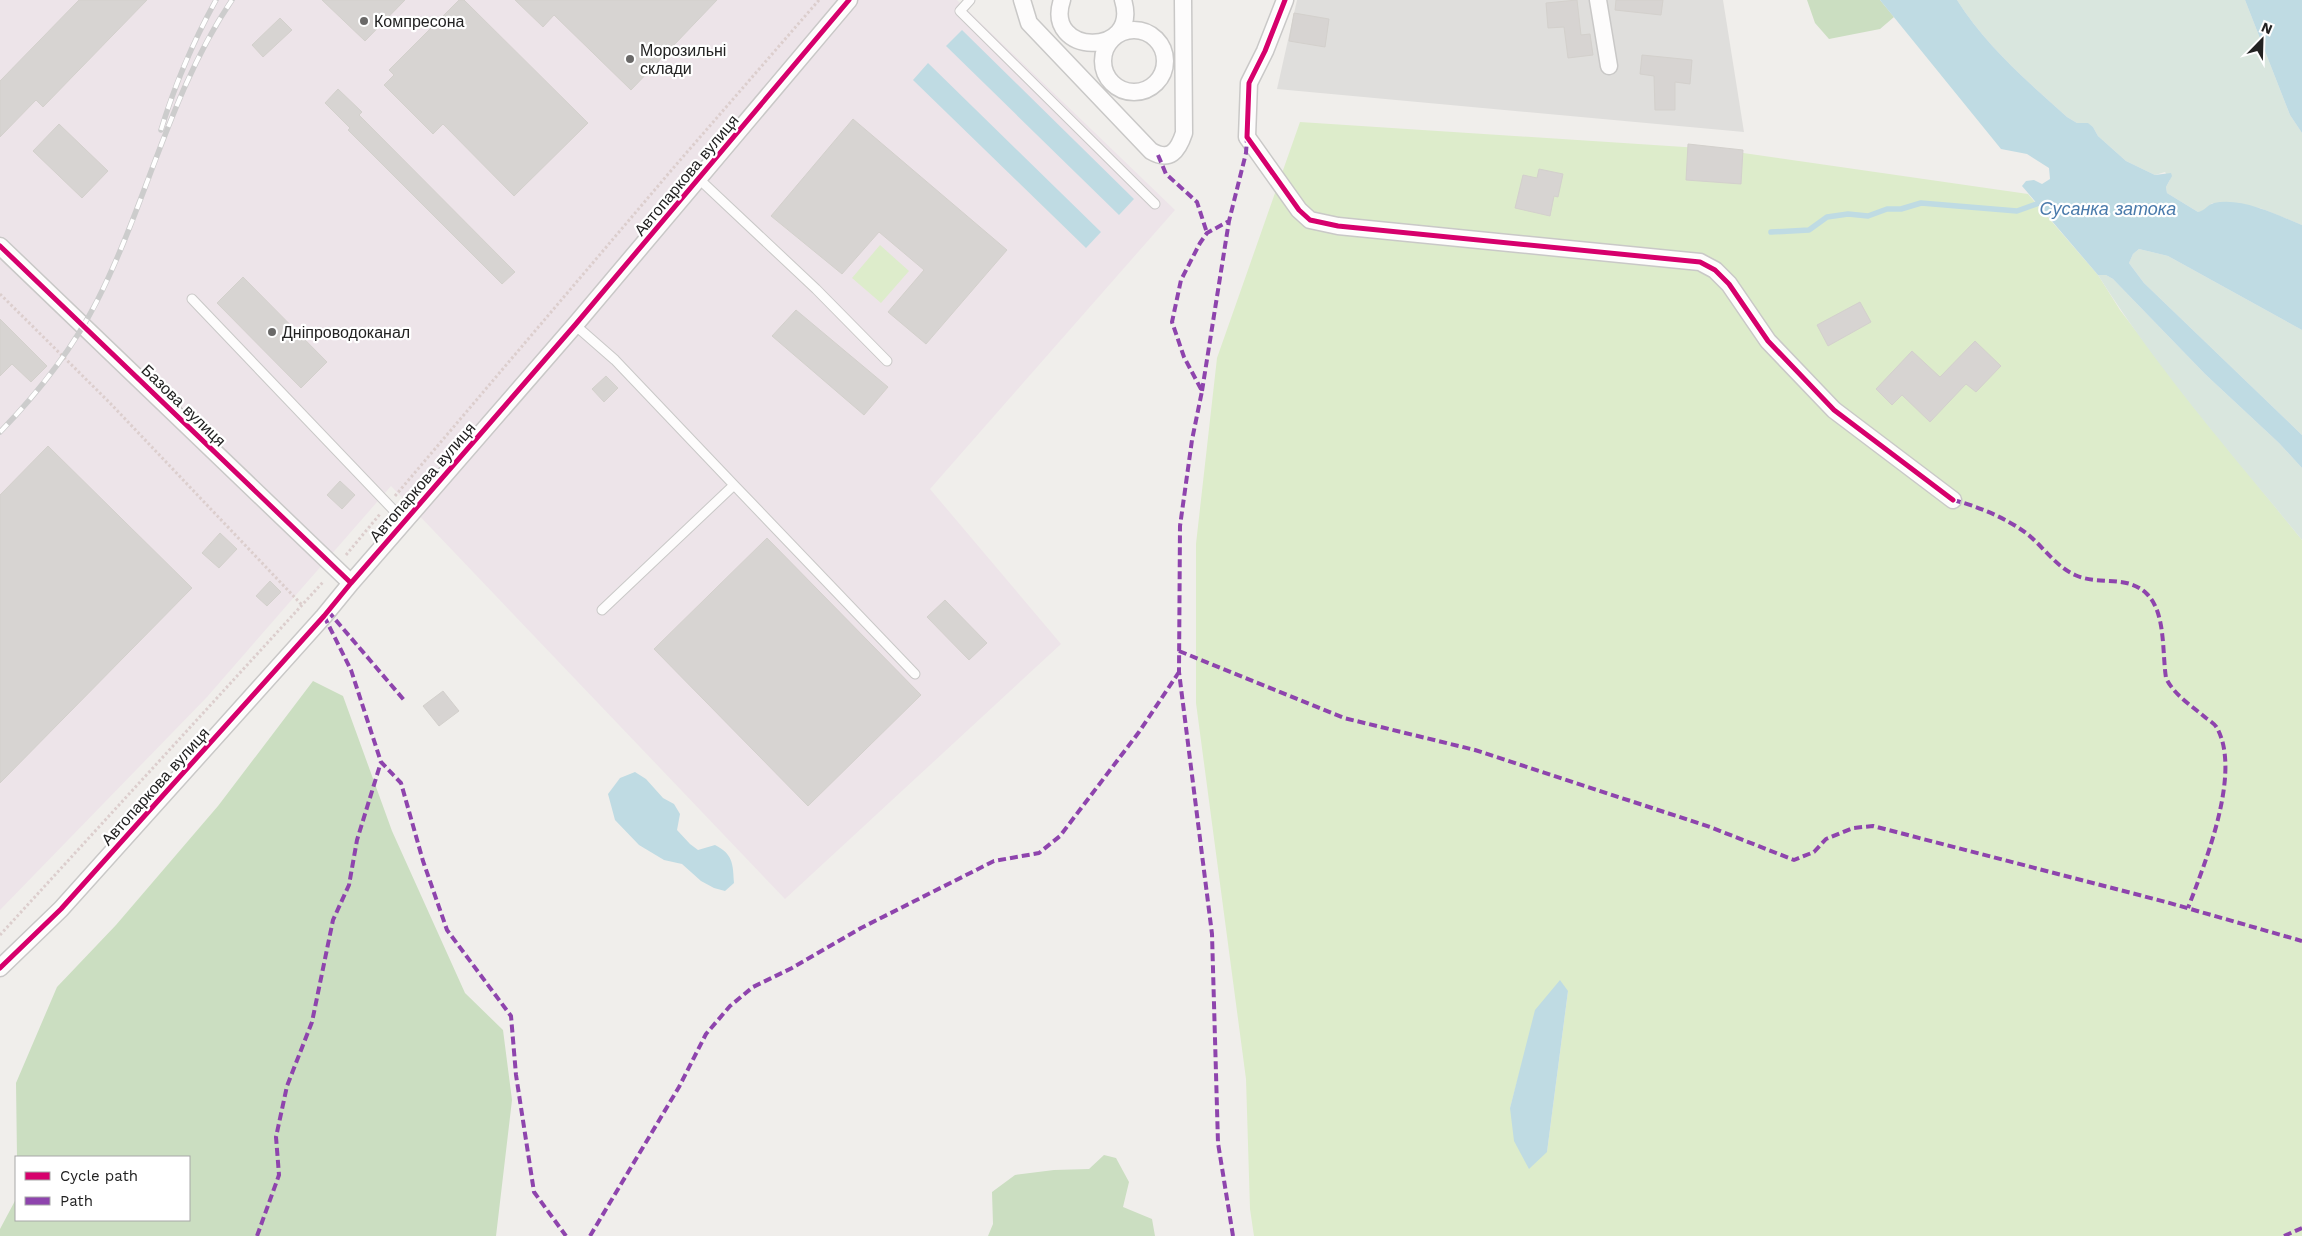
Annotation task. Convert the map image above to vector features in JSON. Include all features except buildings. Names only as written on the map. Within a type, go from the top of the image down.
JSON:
[{"type":"street","name":"Автопаркова вулиця","points":[[0,968],[61,909],[312,630],[350,582],[699,180],[850,0]]},
{"type":"street","points":[[1022,0],[1029,23],[1151,151],[1158,155],[1166,156],[1174,153],[1180,146],[1184,133],[1183,0]]},
{"type":"street","points":[[1062,0],[1061,21],[1072,37],[1080,41],[1098,44],[1114,36],[1124,20],[1126,11],[1123,0]]},
{"type":"street","points":[[1285,0],[1266,51],[1249,84],[1247,137],[1299,210],[1310,220],[1338,226],[1700,262],[1715,270],[1728,284],[1768,341],[1834,410],[1953,500]]},
{"type":"street","points":[[1598,0],[1609,66]]},
{"type":"street","name":"Базова вулиця","points":[[0,246],[350,582]]},
{"type":"lane","points":[[970,0],[960,11],[1155,204]]},
{"type":"lane","points":[[699,180],[816,289],[887,361]]},
{"type":"lane","points":[[192,299],[404,521]]},
{"type":"lane","points":[[575,324],[615,360],[915,674]]},
{"type":"lane","points":[[602,610],[734,486]]},
{"type":"path","points":[[0,935],[335,568],[675,166],[819,0]]},
{"type":"path","points":[[0,294],[110,403],[302,605]]},
{"type":"shaded area","points":[[0,0],[957,0],[1175,210],[930,489],[1061,644],[785,899],[391,486],[207,697],[0,910]]},
{"type":"shaded area","points":[[1297,0],[1723,0],[1744,132],[1277,89]]},
{"type":"shaded area","points":[[1957,0],[2245,0],[2290,115],[2302,133],[2302,225],[2260,208],[2212,203],[2205,211],[2198,212],[2167,193],[2166,187],[2170,180],[2165,172],[2155,175],[2126,161],[2098,136],[2093,127],[2087,123],[2077,123],[2067,117],[1994,48],[1968,17]]},
{"type":"shaded area","points":[[2139,249],[2168,256],[2302,330],[2302,435],[2144,283],[2129,263],[2133,254]]},
{"type":"shaded area","points":[[2098,275],[2106,275],[2113,279],[2205,374],[2279,443],[2302,468],[2302,540],[2170,377]]},
{"type":"green space","points":[[1807,0],[1880,0],[1894,17],[1880,29],[1829,39],[1815,23]]},
{"type":"green space","points":[[1300,122],[1715,149],[2028,194],[2098,275],[2120,310],[2197,411],[2302,540],[2302,1236],[1254,1236],[1250,1209],[1246,1079],[1196,703],[1196,544],[1217,358]],"holes":[[[1568,991],[1547,1152],[1510,1108],[1523,1060]]]},
{"type":"green space","points":[[880,245],[909,271],[881,303],[852,278]]},
{"type":"green space","points":[[313,681],[343,696],[392,831],[465,993],[503,1030],[512,1100],[496,1236],[0,1236],[0,1229],[15,1201],[15,1221],[190,1221],[190,1156],[17,1156],[16,1083],[57,987],[116,925],[218,806]]},
{"type":"green space","points":[[1104,1155],[1116,1158],[1129,1182],[1123,1207],[1152,1219],[1155,1236],[988,1236],[993,1224],[992,1192],[1015,1175],[1054,1170],[1089,1169]]},
{"type":"water","name":"Сусанка затока","points":[[1880,0],[1957,0],[1968,17],[1994,48],[2067,117],[2077,123],[2088,123],[2093,127],[2098,136],[2126,161],[2155,175],[2171,173],[2172,176],[2166,187],[2167,193],[2198,212],[2214,203],[2236,202],[2271,212],[2302,225],[2302,330],[2168,256],[2139,249],[2133,254],[2129,263],[2144,283],[2302,435],[2302,468],[2279,443],[2205,374],[2113,279],[2106,275],[2098,275],[2022,186],[2026,181],[2034,180],[2042,184],[2050,179],[2049,168],[2027,154],[2001,149]]},
{"type":"water","points":[[2245,0],[2302,0],[2302,133],[2290,115]]},
{"type":"water","points":[[962,30],[1134,199],[1119,215],[946,46]]},
{"type":"water","points":[[928,63],[1101,232],[1086,248],[913,80]]},
{"type":"water","points":[[635,772],[646,779],[663,798],[674,804],[680,814],[677,830],[690,844],[698,850],[715,845],[729,856],[734,883],[725,891],[701,881],[682,864],[664,860],[639,845],[615,820],[608,794],[620,778]]},
{"type":"water","points":[[1560,980],[1568,991],[1547,1152],[1529,1169],[1514,1141],[1510,1108],[1535,1010]]},
{"type":"waterway","points":[[1771,232],[1809,230],[1827,217],[1848,214],[1868,216],[1887,209],[1901,209],[1921,203],[2017,211],[2042,202]]},
{"type":"railway","points":[[161,130],[185,64],[216,0]]},
{"type":"railway","points":[[0,432],[66,353],[97,301],[115,264],[175,109],[210,35],[232,0]]},
{"type":"marked path","points":[[1233,1236],[1218,1143],[1212,934],[1179,672],[1180,526],[1192,440],[1202,391],[1184,357],[1172,322],[1181,280],[1200,243],[1207,233],[1229,221],[1246,153],[1247,138]]},
{"type":"marked path","points":[[1158,155],[1166,174],[1197,202],[1207,233]]},
{"type":"marked path","points":[[1202,391],[1229,221]]},
{"type":"marked path","points":[[1953,500],[1991,513],[2010,522],[2032,538],[2061,566],[2075,575],[2094,580],[2131,584],[2147,594],[2153,602],[2162,633],[2166,678],[2178,695],[2215,725],[2224,747],[2223,793],[2218,818],[2188,908]]},
{"type":"marked path","points":[[328,611],[404,700]]},
{"type":"marked path","points":[[324,616],[351,670],[381,762],[401,783],[423,861],[447,930],[511,1016],[516,1075],[534,1192],[566,1236]]},
{"type":"marked path","points":[[1179,651],[1344,718],[1475,750],[1710,827],[1794,860],[1814,852],[1826,839],[1853,828],[1873,826],[2166,902],[2302,941]]},
{"type":"marked path","points":[[590,1236],[679,1087],[706,1034],[730,1006],[753,987],[792,968],[861,928],[994,861],[1039,853],[1060,836],[1139,732],[1179,672]]},
{"type":"marked path","points":[[257,1236],[279,1175],[276,1137],[287,1086],[312,1022],[333,920],[349,885],[357,840],[381,762]]},
{"type":"marked path","points":[[2284,1236],[2302,1228]]},
{"type":"cycle path","points":[[0,968],[61,909],[324,616],[575,325],[849,0]]},
{"type":"cycle path","points":[[1285,0],[1265,51],[1249,83],[1247,137],[1299,210],[1310,220],[1338,226],[1700,262],[1715,270],[1729,284],[1768,341],[1834,410],[1953,500]]},
{"type":"cycle path","points":[[0,246],[351,583]]},
{"type":"place","name":"Компресона","points":[[364,21]]},
{"type":"place","name":"Морозильні склади","points":[[630,59]]},
{"type":"place","name":"Дніпроводоканал","points":[[272,332]]}]
